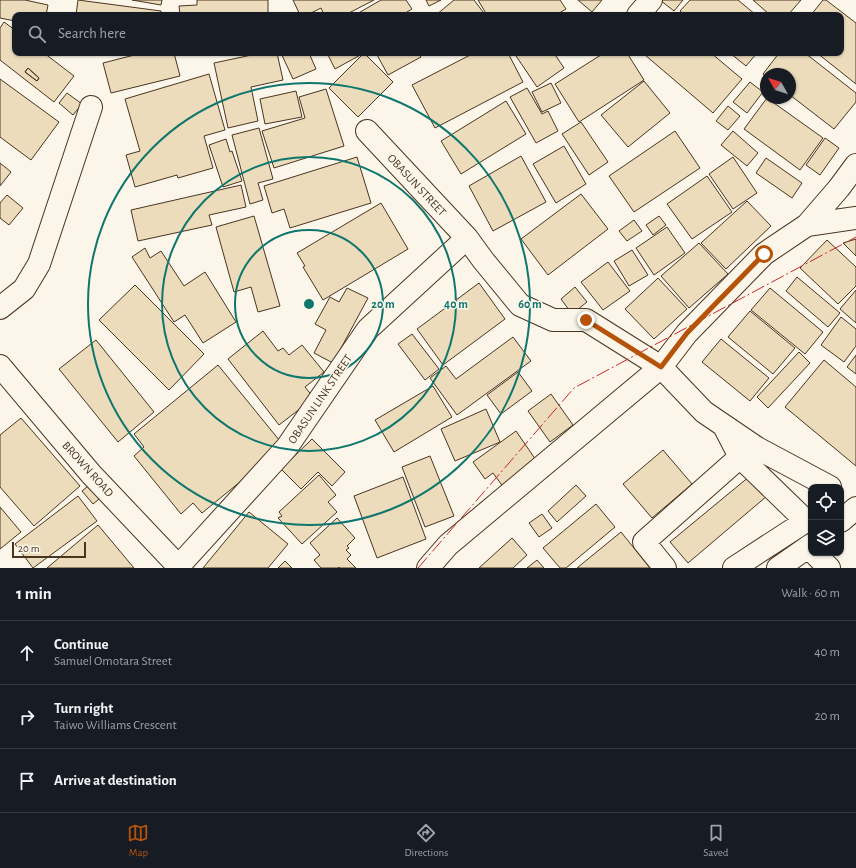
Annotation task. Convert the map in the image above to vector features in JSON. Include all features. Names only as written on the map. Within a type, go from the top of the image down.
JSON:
[{"type":"street","points":[[640,12],[650,0]]},
{"type":"street","points":[[0,308],[24,289],[39,264],[91,107]]},
{"type":"street","name":"OBASUN STREET","points":[[367,131],[467,238],[520,305],[554,320],[586,320],[661,367],[704,412],[757,448],[824,484]]},
{"type":"street","points":[[428,568],[448,546],[661,367],[687,333],[764,254],[807,225],[839,188],[856,165]]},
{"type":"street","points":[[807,225],[856,218]]},
{"type":"street","name":"OBASUN LINK STREET","points":[[178,567],[287,447],[368,329],[467,238]]},
{"type":"street","name":"BROWN ROAD","points":[[0,366],[90,474],[178,567]]},
{"type":"street","points":[[723,425],[740,457],[806,521],[734,568]]},
{"type":"street","points":[[665,568],[644,542],[740,457]]},
{"type":"street","points":[[844,495],[856,501]]},
{"type":"street","points":[[842,520],[856,508]]},
{"type":"street","points":[[778,568],[808,551]]},
{"type":"street","points":[[818,556],[829,568]]},
{"type":"building","points":[[0,0],[25,0],[48,5],[47,12],[12,12],[12,20],[0,18]]},
{"type":"building","points":[[78,0],[161,11],[161,12],[76,12]]},
{"type":"building","points":[[132,0],[162,0],[161,5]]},
{"type":"building","points":[[197,0],[268,0],[268,12],[180,12],[179,6],[197,5]]},
{"type":"building","points":[[293,0],[374,0],[351,12],[323,12],[321,8],[313,12],[299,12]]},
{"type":"building","points":[[381,0],[406,0],[412,9],[407,12],[360,12]]},
{"type":"building","points":[[426,0],[441,0],[429,6]]},
{"type":"building","points":[[454,0],[474,0],[483,12],[440,12]]},
{"type":"building","points":[[478,0],[560,0],[566,9],[561,12],[485,12]]},
{"type":"building","points":[[578,0],[602,0],[592,12]]},
{"type":"building","points":[[660,0],[683,0],[674,11]]},
{"type":"building","points":[[690,0],[738,0],[752,12],[681,12],[680,11]]},
{"type":"building","points":[[753,0],[801,0],[791,12],[767,12]]},
{"type":"building","points":[[823,0],[826,0],[842,12],[813,12]]},
{"type":"building","points":[[844,14],[856,23],[856,84],[821,56],[844,56]]},
{"type":"building","points":[[4,22],[12,28],[12,56],[48,56],[74,76],[54,102],[0,60],[0,28]],"holes":[[[28,68],[39,78],[37,81],[25,72]]]},
{"type":"building","points":[[130,56],[175,56],[180,76],[111,93],[103,63]]},
{"type":"building","points":[[247,56],[278,56],[283,80],[251,87],[258,121],[228,128],[214,63]]},
{"type":"building","points":[[282,56],[310,56],[316,69],[293,79]]},
{"type":"building","points":[[328,56],[359,56],[335,69]]},
{"type":"building","points":[[361,56],[367,56],[393,82],[358,117],[329,88]]},
{"type":"building","points":[[378,56],[420,56],[421,57],[388,75]]},
{"type":"building","points":[[468,56],[510,56],[523,82],[435,128],[412,85]]},
{"type":"building","points":[[516,56],[556,56],[564,68],[537,87]]},
{"type":"building","points":[[599,56],[629,56],[644,80],[579,122],[555,84]]},
{"type":"building","points":[[646,56],[715,56],[742,79],[713,113]]},
{"type":"building","points":[[734,56],[754,56],[746,66]]},
{"type":"building","points":[[777,56],[809,56],[856,93],[856,102],[834,129],[796,100],[796,68],[768,68]]},
{"type":"building","points":[[28,68],[39,78],[37,81],[25,72]]},
{"type":"building","points":[[209,74],[225,130],[204,136],[213,168],[178,178],[177,175],[135,187],[126,155],[140,151],[125,99]]},
{"type":"building","points":[[0,79],[59,122],[31,160],[0,137]]},
{"type":"building","points":[[644,81],[670,113],[628,147],[601,115]]},
{"type":"building","points":[[750,82],[760,90],[760,96],[747,113],[733,102]]},
{"type":"building","points":[[551,83],[561,103],[542,112],[532,92]]},
{"type":"building","points":[[527,88],[542,114],[548,111],[558,131],[536,143],[510,97]]},
{"type":"building","points":[[326,89],[344,146],[274,168],[262,131],[305,118],[299,97]]},
{"type":"building","points":[[296,91],[302,117],[265,124],[260,99]]},
{"type":"building","points":[[67,93],[82,104],[73,115],[59,103]]},
{"type":"building","points":[[506,101],[526,134],[461,174],[441,141]]},
{"type":"building","points":[[763,104],[775,104],[823,138],[800,170],[744,129]]},
{"type":"building","points":[[728,106],[740,116],[728,130],[716,121]]},
{"type":"building","points":[[581,122],[608,162],[589,175],[562,134]]},
{"type":"building","points":[[259,128],[273,179],[258,183],[263,200],[250,204],[232,135]]},
{"type":"building","points":[[675,131],[700,168],[634,212],[609,176]]},
{"type":"building","points":[[733,131],[758,153],[747,166],[721,145]]},
{"type":"building","points":[[825,138],[839,148],[820,175],[806,165]]},
{"type":"building","points":[[226,139],[230,152],[232,151],[242,181],[223,187],[209,145]]},
{"type":"building","points":[[564,146],[586,184],[556,203],[533,164]]},
{"type":"building","points":[[521,156],[546,202],[493,231],[469,186]]},
{"type":"building","points":[[357,157],[371,203],[290,228],[284,209],[272,213],[264,186]]},
{"type":"building","points":[[733,157],[757,193],[733,209],[709,174]]},
{"type":"building","points":[[766,158],[802,183],[792,198],[756,173]]},
{"type":"building","points":[[0,163],[11,172],[0,186]]},
{"type":"building","points":[[707,176],[732,212],[692,239],[667,204]]},
{"type":"building","points":[[241,185],[246,207],[209,215],[212,225],[138,241],[131,210]]},
{"type":"building","points":[[581,194],[608,229],[548,275],[521,239]]},
{"type":"building","points":[[7,195],[23,208],[9,225],[0,218],[0,203]]},
{"type":"building","points":[[747,201],[771,226],[726,269],[701,243]]},
{"type":"building","points":[[381,203],[408,249],[323,300],[303,267],[305,266],[297,253]]},
{"type":"building","points":[[254,216],[280,306],[258,312],[251,287],[234,292],[216,227]]},
{"type":"building","points":[[659,216],[666,225],[653,235],[646,225]]},
{"type":"building","points":[[634,220],[642,231],[627,241],[619,231]]},
{"type":"building","points":[[667,227],[685,253],[654,275],[636,248]]},
{"type":"building","points":[[856,239],[856,256],[843,243]]},
{"type":"building","points":[[827,240],[856,267],[856,286],[838,304],[800,268]]},
{"type":"building","points":[[699,243],[728,274],[689,308],[661,276]]},
{"type":"building","points":[[145,248],[150,258],[161,251],[184,286],[205,272],[236,322],[203,343],[185,315],[174,322],[132,257]]},
{"type":"building","points":[[632,250],[648,275],[629,286],[614,261]]},
{"type":"building","points":[[608,262],[630,291],[603,310],[581,282]]},
{"type":"building","points":[[797,277],[840,313],[828,327],[786,291]]},
{"type":"building","points":[[658,278],[687,309],[654,339],[625,309]]},
{"type":"building","points":[[479,283],[505,319],[443,365],[417,329]]},
{"type":"building","points":[[135,285],[204,354],[169,390],[99,320]]},
{"type":"building","points":[[575,287],[587,302],[572,314],[561,299]]},
{"type":"building","points":[[347,288],[368,298],[333,363],[314,353],[326,330],[315,324],[330,297],[339,302]]},
{"type":"building","points":[[770,288],[823,332],[805,354],[751,310]]},
{"type":"building","points":[[856,290],[856,323],[840,309]]},
{"type":"building","points":[[750,311],[795,348],[773,374],[728,337]]},
{"type":"building","points":[[841,317],[856,329],[856,346],[844,362],[821,345]]},
{"type":"building","points":[[263,331],[278,351],[283,348],[289,355],[302,345],[324,372],[305,387],[314,398],[279,425],[228,359]]},
{"type":"building","points":[[412,334],[439,369],[425,380],[398,344]]},
{"type":"building","points":[[513,337],[531,361],[457,415],[430,378],[446,366],[456,379]]},
{"type":"building","points":[[721,339],[769,378],[750,401],[702,362]]},
{"type":"building","points":[[96,340],[154,412],[118,442],[59,369]]},
{"type":"building","points":[[799,352],[810,363],[768,408],[757,397]]},
{"type":"building","points":[[856,355],[856,374],[847,367]]},
{"type":"building","points":[[824,360],[856,387],[856,466],[785,407]]},
{"type":"building","points":[[218,365],[284,446],[202,513],[193,503],[181,514],[134,456],[144,447],[134,434]]},
{"type":"building","points":[[518,372],[532,391],[501,414],[487,395]]},
{"type":"building","points":[[433,386],[452,417],[394,452],[375,420]]},
{"type":"building","points":[[551,394],[573,425],[550,442],[528,411]]},
{"type":"building","points":[[486,409],[500,442],[455,461],[441,429]]},
{"type":"building","points":[[21,418],[80,486],[34,526],[0,487],[0,435]]},
{"type":"building","points":[[516,431],[538,463],[504,488],[493,473],[485,479],[473,462]]},
{"type":"building","points":[[312,439],[345,472],[332,486],[318,472],[301,489],[281,469]]},
{"type":"building","points":[[663,450],[692,484],[652,518],[623,484]]},
{"type":"building","points":[[430,456],[454,516],[425,527],[402,467]]},
{"type":"building","points":[[319,475],[336,495],[328,502],[337,512],[302,544],[278,518],[282,516],[279,512]]},
{"type":"building","points":[[750,476],[767,496],[688,563],[670,542]]},
{"type":"building","points":[[403,477],[426,539],[377,558],[354,496]]},
{"type":"building","points":[[93,482],[104,495],[93,504],[82,491]]},
{"type":"building","points":[[576,485],[586,496],[557,522],[548,511]]},
{"type":"building","points":[[78,496],[97,521],[33,568],[15,544]]},
{"type":"building","points":[[596,504],[615,527],[566,568],[560,568],[543,548]]},
{"type":"building","points":[[0,507],[21,532],[0,549]]},
{"type":"building","points":[[249,512],[288,544],[268,568],[203,568]]},
{"type":"building","points":[[542,514],[552,528],[539,537],[529,523]]},
{"type":"building","points":[[337,518],[355,538],[347,546],[349,548],[346,550],[351,555],[347,559],[356,568],[321,568],[314,560],[320,555],[310,543]]},
{"type":"building","points":[[98,525],[134,568],[47,568]]},
{"type":"building","points":[[621,532],[650,568],[577,568]]},
{"type":"building","points":[[512,538],[527,555],[513,568],[479,568]]},
{"type":"building","points":[[537,560],[544,568],[527,568]]},
{"type":"building","points":[[285,561],[292,568],[278,568]]},
{"type":"power","points":[[418,568],[574,388],[856,237]]},
{"type":"route","points":[[586,320],[661,367],[687,333],[764,254]]}]
